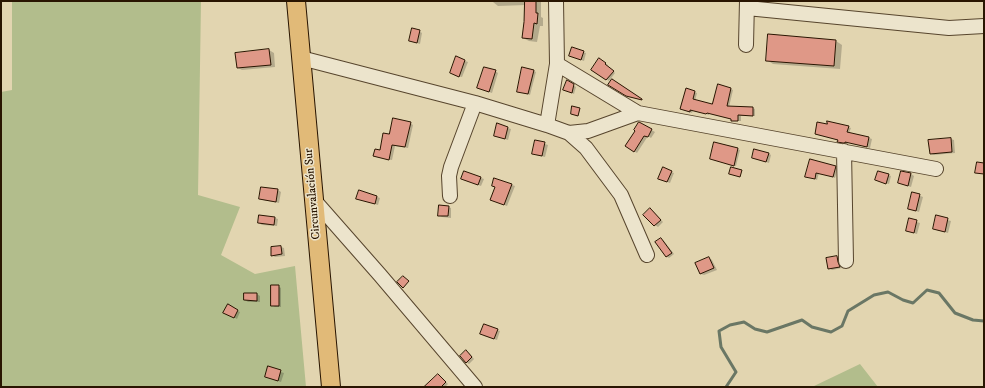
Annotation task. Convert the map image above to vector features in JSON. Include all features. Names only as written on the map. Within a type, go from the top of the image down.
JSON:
[{"type":"main road","name":"Circunvalación Sur","points":[[296,1],[331,387]]},
{"type":"street","points":[[547,125],[557,64],[556,1]]},
{"type":"street","points":[[746,45],[747,5],[949,28],[984,26]]},
{"type":"street","points":[[301,58],[475,103],[569,133],[586,148],[621,194],[647,255]]},
{"type":"street","points":[[557,64],[638,113],[936,169]]},
{"type":"street","points":[[450,196],[449,176],[451,167],[475,103]]},
{"type":"street","points":[[569,133],[588,131],[638,113]]},
{"type":"street","points":[[844,151],[846,260]]},
{"type":"street","points":[[314,200],[475,387]]},
{"type":"green space","points":[[12,1],[201,1],[198,195],[240,207],[221,255],[255,274],[295,266],[306,387],[1,387],[1,92],[12,90]]},
{"type":"green space","points":[[860,364],[878,387],[812,387]]},
{"type":"building","points":[[525,1],[536,1],[536,13],[538,13],[537,24],[534,23],[532,39],[522,38]]},
{"type":"building","points":[[412,28],[420,30],[417,43],[409,41]]},
{"type":"building","points":[[768,34],[836,40],[834,66],[766,61]]},
{"type":"building","points":[[572,47],[584,51],[581,60],[569,56]]},
{"type":"building","points":[[269,49],[271,65],[237,68],[235,53]]},
{"type":"building","points":[[456,56],[465,60],[459,77],[450,73]]},
{"type":"building","points":[[599,58],[614,71],[606,80],[591,70]]},
{"type":"building","points":[[484,67],[496,70],[489,92],[477,88]]},
{"type":"building","points":[[522,67],[534,70],[528,94],[517,92]]},
{"type":"building","points":[[612,79],[642,100],[626,96],[608,85]]},
{"type":"building","points":[[567,80],[574,84],[572,93],[563,90]]},
{"type":"building","points":[[718,84],[731,88],[727,106],[753,107],[753,116],[738,115],[738,121],[731,121],[731,119],[707,113],[690,110],[690,112],[680,109],[686,88],[695,91],[693,99],[712,104]]},
{"type":"building","points":[[572,106],[580,108],[578,116],[571,114]]},
{"type":"building","points":[[393,118],[411,122],[405,147],[392,145],[389,160],[373,156],[375,149],[380,150],[383,133],[389,134]]},
{"type":"building","points":[[827,121],[849,126],[847,132],[869,137],[867,147],[845,142],[837,142],[838,140],[815,134],[817,122],[827,124]]},
{"type":"building","points":[[639,122],[652,129],[648,137],[644,136],[634,152],[625,146]]},
{"type":"building","points":[[497,123],[508,127],[505,139],[494,136]]},
{"type":"building","points":[[951,138],[952,152],[930,154],[928,140]]},
{"type":"building","points":[[535,140],[545,142],[542,156],[532,154]]},
{"type":"building","points":[[714,142],[738,148],[734,166],[710,159]]},
{"type":"building","points":[[754,149],[769,153],[766,162],[752,158]]},
{"type":"building","points":[[810,159],[836,166],[833,177],[816,173],[815,179],[805,177]]},
{"type":"building","points":[[977,162],[984,163],[984,174],[975,173]]},
{"type":"building","points":[[663,167],[672,171],[667,182],[658,179]]},
{"type":"building","points":[[731,167],[742,170],[740,177],[729,174]]},
{"type":"building","points":[[464,171],[481,177],[478,185],[461,179]]},
{"type":"building","points":[[878,171],[889,174],[886,184],[875,180]]},
{"type":"building","points":[[901,171],[911,173],[908,186],[898,183]]},
{"type":"building","points":[[494,178],[512,184],[504,205],[490,200],[495,187],[492,186]]},
{"type":"building","points":[[261,187],[278,189],[276,202],[259,199]]},
{"type":"building","points":[[359,190],[377,196],[375,204],[356,199]]},
{"type":"building","points":[[912,192],[920,194],[916,211],[908,209]]},
{"type":"building","points":[[439,205],[449,206],[448,216],[438,216]]},
{"type":"building","points":[[650,208],[661,220],[654,226],[643,215]]},
{"type":"building","points":[[259,215],[275,217],[274,225],[258,223]]},
{"type":"building","points":[[936,215],[948,218],[945,232],[933,229]]},
{"type":"building","points":[[909,218],[917,220],[914,233],[906,231]]},
{"type":"building","points":[[661,238],[672,253],[666,257],[655,242]]},
{"type":"building","points":[[281,246],[282,254],[271,256],[271,247]]},
{"type":"building","points":[[837,256],[840,267],[828,269],[826,258]]},
{"type":"building","points":[[709,257],[714,268],[700,274],[695,263]]},
{"type":"building","points":[[403,276],[409,281],[403,288],[397,282]]},
{"type":"building","points":[[271,285],[279,285],[279,306],[271,306]]},
{"type":"building","points":[[244,293],[257,293],[257,301],[244,300]]},
{"type":"building","points":[[228,304],[238,310],[234,318],[223,313]]},
{"type":"building","points":[[484,324],[498,329],[494,339],[480,334]]},
{"type":"building","points":[[466,350],[472,357],[466,363],[460,356]]},
{"type":"building","points":[[268,366],[281,370],[278,381],[265,377]]},
{"type":"building","points":[[438,374],[446,382],[441,387],[424,387]]},
{"type":"waterway","points":[[726,387],[736,372],[721,347],[719,331],[730,325],[744,322],[755,329],[767,332],[802,320],[812,327],[831,332],[842,326],[848,311],[874,295],[888,292],[903,300],[913,303],[927,290],[939,293],[955,313],[973,320],[984,321]]}]
